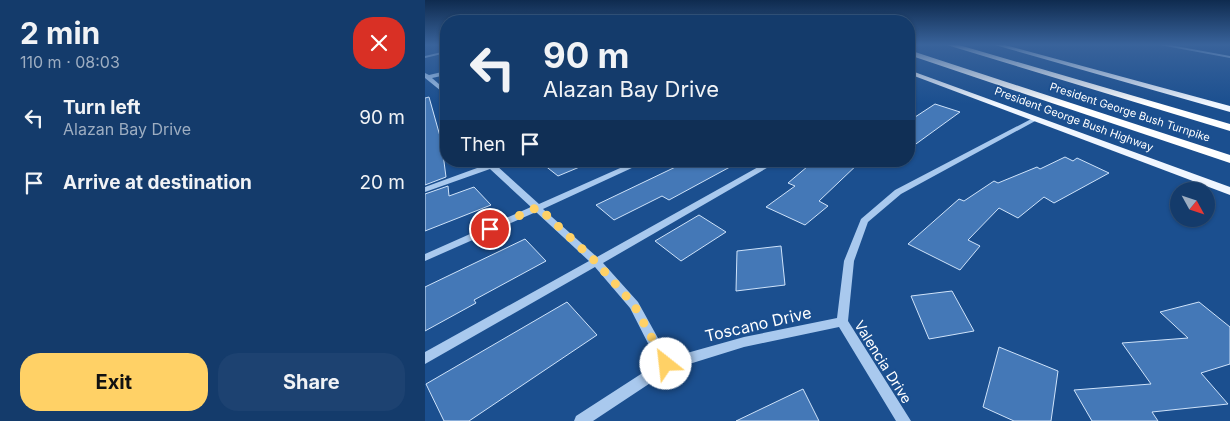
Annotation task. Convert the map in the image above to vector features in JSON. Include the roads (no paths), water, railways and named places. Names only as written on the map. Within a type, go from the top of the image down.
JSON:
[{"type":"highway","name":"President George Bush Turnpike","points":[[947,65],[1230,159]]},
{"type":"highway","name":"President George Bush Turnpike","points":[[1017,65],[1230,128]]},
{"type":"main road","points":[[1070,65],[1230,109]]},
{"type":"main road","name":"President George Bush Highway","points":[[915,74],[1230,191]]},
{"type":"street","points":[[427,76],[440,74]]},
{"type":"street","points":[[427,76],[440,88]]},
{"type":"street","name":"Valencia Drive","points":[[904,421],[841,322],[849,261],[864,221],[898,192],[1035,119]]},
{"type":"street","points":[[425,190],[483,167]]},
{"type":"street","points":[[494,167],[596,262],[634,305],[666,364]]},
{"type":"street","points":[[425,258],[629,167]]},
{"type":"street","points":[[596,262],[764,167]]},
{"type":"street","name":"Toscano Drive","points":[[581,421],[666,364],[744,342],[841,322]]},
{"type":"lane","points":[[425,358],[596,262]]}]
